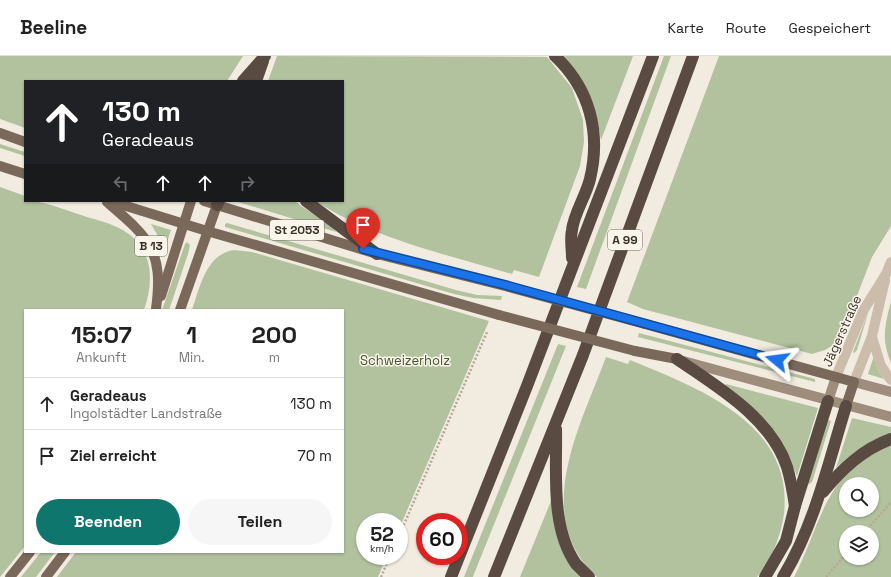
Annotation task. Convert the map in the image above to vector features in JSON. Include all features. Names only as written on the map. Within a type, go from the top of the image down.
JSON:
[{"type":"highway","points":[[555,56],[576,80],[588,107],[595,139],[590,179],[572,230],[572,265]]},
{"type":"highway","points":[[451,577],[653,56]]},
{"type":"highway","name":"A 99","points":[[494,577],[556,423],[693,56]]},
{"type":"highway","points":[[244,80],[264,57]]},
{"type":"highway","points":[[256,80],[264,57]]},
{"type":"highway","points":[[307,202],[377,254]]},
{"type":"highway","points":[[677,359],[722,391],[759,423],[776,445],[787,466],[795,506]]},
{"type":"highway","points":[[765,577],[786,541],[795,506],[828,401]]},
{"type":"highway","points":[[783,577],[802,544],[819,498],[846,406]]},
{"type":"highway","points":[[556,423],[557,501],[559,518],[573,558],[589,577]]},
{"type":"highway","points":[[819,498],[838,473],[860,455],[891,439]]},
{"type":"main road","points":[[0,133],[24,142]]},
{"type":"main road","points":[[0,166],[24,174]]},
{"type":"main road","name":"B 13","points":[[106,202],[145,236],[152,249],[158,276],[156,309]]},
{"type":"main road","name":"B 13","points":[[113,202],[207,231]]},
{"type":"main road","name":"B 13","points":[[156,309],[191,202]]},
{"type":"main road","points":[[180,309],[218,203]]},
{"type":"main road","name":"St 2053","points":[[218,203],[377,254],[509,286],[891,392]]},
{"type":"main road","name":"St 2053","points":[[207,231],[499,315],[635,350],[677,359],[891,417]]},
{"type":"main road","name":"Jägerstraße","points":[[828,401],[836,377]]},
{"type":"main road","name":"Jägerstraße","points":[[846,406],[854,382]]},
{"type":"main road","points":[[10,577],[29,553]]},
{"type":"main road","points":[[46,577],[64,553]]},
{"type":"street","name":"Jägerstraße","points":[[836,377],[863,311],[886,274],[891,262]]},
{"type":"street","name":"Jägerstraße","points":[[854,382],[872,336],[886,274]]},
{"type":"street","name":"Jägerstraße","points":[[872,336],[881,366],[891,380]]},
{"type":"path","points":[[408,515],[487,332]]},
{"type":"path","points":[[871,525],[891,502]]},
{"type":"path","points":[[826,577],[839,562]]},
{"type":"path","points":[[381,577],[386,565]]},
{"type":"green space","points":[[0,56],[243,56],[228,80],[24,80],[24,128],[0,119]]},
{"type":"green space","points":[[277,56],[547,57],[572,88],[583,120],[584,142],[580,166],[539,277],[514,270],[512,274],[386,236],[362,226],[317,202],[344,202],[344,80],[268,80]]},
{"type":"green space","points":[[564,56],[633,56],[601,140],[599,127],[589,95],[572,66]]},
{"type":"green space","points":[[664,56],[671,56],[586,289],[577,287]]},
{"type":"green space","points":[[719,56],[891,56],[891,226],[872,257],[843,332],[835,344],[825,350],[812,354],[643,309],[627,302]]},
{"type":"green space","points":[[0,144],[24,152],[24,156],[0,148]]},
{"type":"green space","points":[[0,187],[24,196],[24,202],[40,202],[105,222],[130,235],[139,243],[145,253],[150,274],[150,286],[144,309],[24,309],[24,547],[0,577]]},
{"type":"green space","points":[[238,202],[296,202],[322,219],[336,232]]},
{"type":"green space","points":[[227,223],[456,290],[477,295],[502,296],[501,300],[473,298],[454,294],[225,227],[225,224]]},
{"type":"green space","points":[[151,224],[171,230],[165,248]]},
{"type":"green space","points":[[187,242],[190,245],[188,254],[169,309],[162,309]]},
{"type":"green space","name":"Schweizerholz","points":[[234,250],[252,252],[489,321],[406,513],[356,513],[356,565],[383,565],[378,577],[57,577],[75,553],[344,553],[344,309],[192,309],[201,282],[217,258],[224,253]]},
{"type":"green space","points":[[891,301],[891,363],[886,346],[885,332]]},
{"type":"green space","points":[[869,310],[857,350],[854,353],[853,352]]},
{"type":"green space","points":[[639,333],[815,379],[815,382],[638,337]]},
{"type":"green space","points":[[558,344],[566,346],[473,577],[464,577]]},
{"type":"green space","points":[[874,356],[879,372],[884,379],[868,374]]},
{"type":"green space","points":[[606,357],[628,364],[630,360],[684,383],[711,397],[736,413],[758,433],[774,455],[783,482],[784,514],[775,548],[767,564],[757,577],[597,577],[577,553],[567,526],[564,499],[567,470],[574,440]]},
{"type":"green space","points":[[726,384],[818,408],[797,476],[784,448],[768,425],[750,406],[725,387]]},
{"type":"green space","points":[[852,418],[891,427],[891,433],[862,448],[836,468]]},
{"type":"green space","points":[[828,420],[831,421],[812,482],[806,486]]},
{"type":"green space","points":[[891,445],[891,577],[794,577],[823,510],[839,483],[839,517],[879,517],[879,477],[844,477],[854,467],[882,448]]},
{"type":"green space","points":[[551,501],[580,577],[520,577]]},
{"type":"green space","points":[[40,553],[54,553],[36,577],[21,577]]},
{"type":"route","points":[[363,249],[377,254],[509,286],[645,324],[688,334],[777,360]]}]
